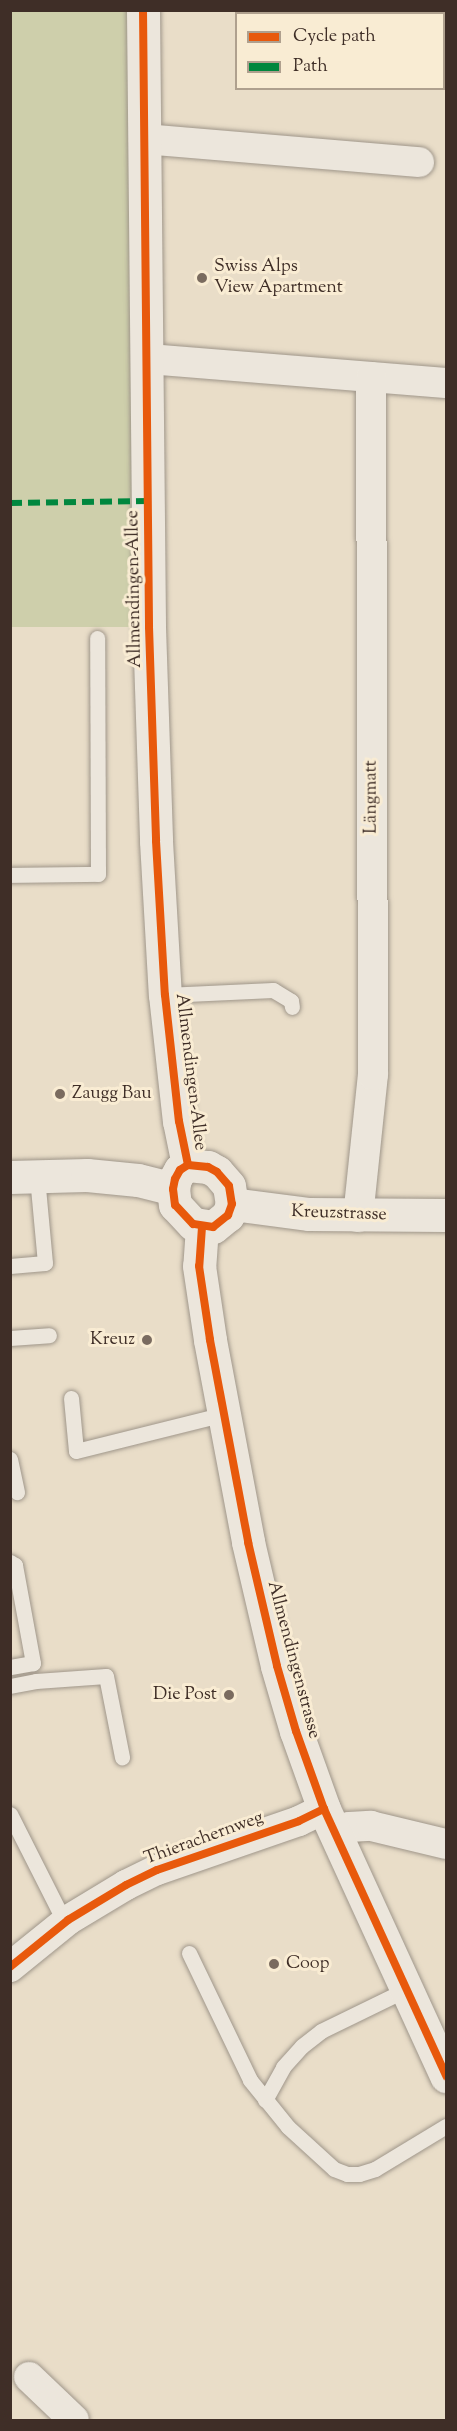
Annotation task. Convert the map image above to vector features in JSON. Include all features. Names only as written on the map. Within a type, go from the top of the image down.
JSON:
[{"type":"street","name":"Allmendingen-Allee","points":[[143,10],[149,627],[165,995],[179,1121],[180,1177]]},
{"type":"street","points":[[144,139],[419,162]]},
{"type":"street","points":[[148,359],[447,383]]},
{"type":"street","name":"Längmatt","points":[[358,1217],[373,1075],[371,377]]},
{"type":"street","points":[[24,1177],[180,1177],[208,1167],[224,1178],[229,1186],[232,1204],[228,1215],[222,1222],[213,1227],[202,1227],[193,1224],[180,1213],[175,1205],[180,1177]]},
{"type":"street","name":"Kreuzstrasse","points":[[232,1204],[265,1210],[358,1217],[447,1215]]},
{"type":"street","name":"Allmendingenstrasse","points":[[202,1227],[199,1266],[224,1413],[268,1631],[296,1731],[329,1820],[405,1990],[447,2076]]},
{"type":"street","name":"Thierachernweg","points":[[10,1966],[64,1923],[100,1899],[157,1870],[299,1821],[329,1820],[349,1827],[371,1826],[447,1844]]},
{"type":"street","points":[[29,2377],[74,2421]]},
{"type":"lane","points":[[10,875],[98,874],[98,638]]},
{"type":"lane","points":[[165,995],[273,990],[291,1001],[292,1007]]},
{"type":"lane","points":[[10,1266],[45,1263],[24,1177]]},
{"type":"lane","points":[[10,1338],[49,1335]]},
{"type":"lane","points":[[71,1398],[76,1451],[224,1413]]},
{"type":"lane","points":[[10,1459],[17,1492]]},
{"type":"lane","points":[[10,1562],[15,1565],[33,1663],[10,1667]]},
{"type":"lane","points":[[10,1686],[36,1681],[106,1676],[122,1757]]},
{"type":"lane","points":[[10,1814],[64,1923]]},
{"type":"lane","points":[[189,1953],[250,2080],[288,2127],[334,2169],[347,2174],[359,2174],[375,2169],[447,2126]]},
{"type":"lane","points":[[265,2100],[283,2067],[302,2046],[321,2031],[405,1990]]},
{"type":"green space","points":[[10,11],[143,11],[149,627],[11,627]]},
{"type":"marked path","points":[[10,503],[149,501]]},
{"type":"cycle path","points":[[143,10],[149,627],[156,841],[165,995],[179,1121],[188,1165]]},
{"type":"cycle path","points":[[188,1165],[208,1167],[217,1172],[229,1186],[232,1204],[228,1215],[213,1227],[193,1224],[175,1205],[173,1189],[175,1179],[180,1170],[188,1165]]},
{"type":"cycle path","points":[[202,1227],[199,1266],[210,1340],[248,1542],[277,1666],[296,1731],[324,1809],[446,2076]]},
{"type":"cycle path","points":[[10,1967],[68,1920],[126,1885],[157,1870],[299,1821],[324,1809]]},
{"type":"place","name":"Swiss Alps View Apartment","points":[[202,278]]},
{"type":"place","name":"Zaugg Bau","points":[[60,1094]]},
{"type":"place","name":"Kreuz","points":[[147,1340]]},
{"type":"place","name":"Die Post","points":[[229,1695]]},
{"type":"place","name":"Coop","points":[[274,1964]]}]
